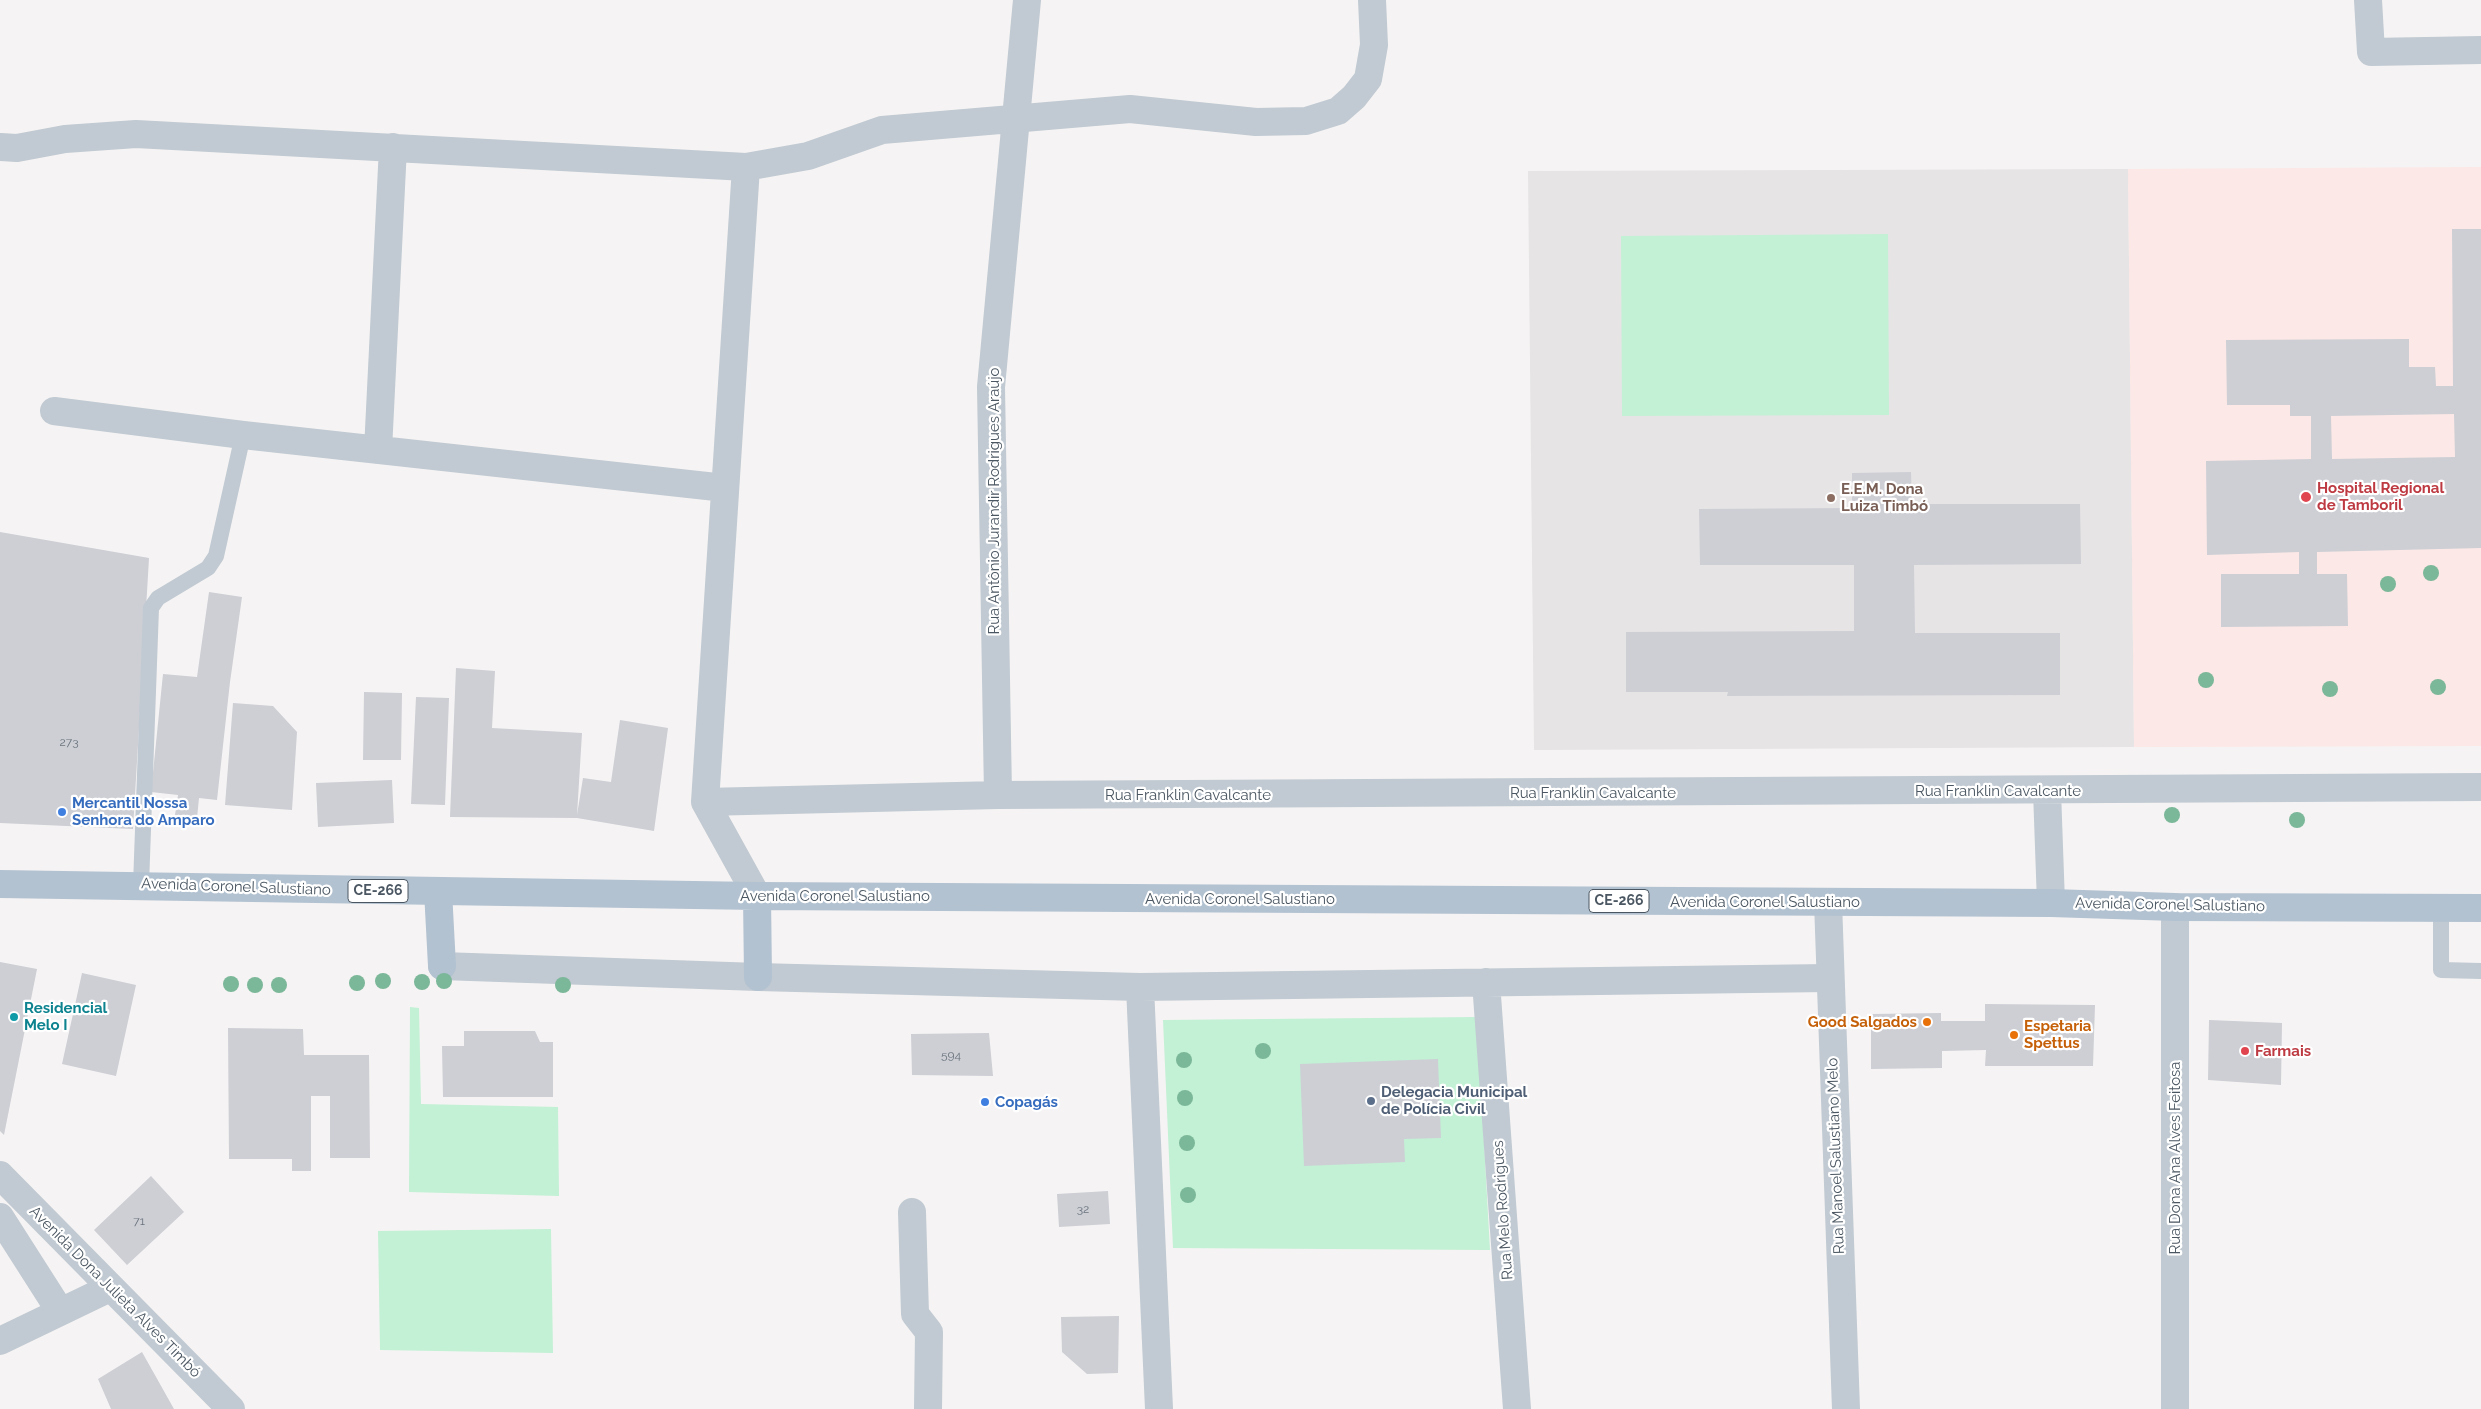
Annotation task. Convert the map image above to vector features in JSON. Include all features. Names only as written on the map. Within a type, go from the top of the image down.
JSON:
[{"type":"main road","name":"Avenida Coronel Salustiano","points":[[0,884],[141,884],[757,896],[2051,903],[2175,907],[2481,908]]},
{"type":"main road","points":[[438,891],[442,966]]},
{"type":"main road","points":[[757,896],[758,978]]},
{"type":"street","name":"Rua Antônio Jurandir Rodrigues Araújo","points":[[998,796],[991,387],[1027,0]]},
{"type":"street","points":[[0,147],[17,148],[66,139],[136,134],[746,167],[808,156],[882,130],[1130,108],[1256,122],[1306,120],[1338,111],[1354,97],[1368,79],[1374,45],[1372,0]]},
{"type":"street","points":[[2368,0],[2371,52],[2481,50]]},
{"type":"street","points":[[378,450],[393,147]]},
{"type":"street","points":[[746,167],[705,802],[757,896]]},
{"type":"street","points":[[54,411],[243,435],[725,488]]},
{"type":"street","name":"Rua Franklin Cavalcante","points":[[705,802],[998,796],[2481,787]]},
{"type":"street","points":[[2048,791],[2051,903]]},
{"type":"street","name":"Rua Manoel Salustiano Melo","points":[[1828,902],[1829,978],[1846,1409]]},
{"type":"street","name":"Rua Dona Ana Alves Feitosa","points":[[2175,907],[2175,1409]]},
{"type":"street","points":[[442,966],[758,978],[1140,986],[1829,978]]},
{"type":"street","name":"Rua Melo Rodrigues","points":[[1486,982],[1517,1409]]},
{"type":"street","points":[[1140,986],[1159,1409]]},
{"type":"street","name":"Avenida Dona Julieta Alves Timbó","points":[[0,1175],[231,1409]]},
{"type":"street","points":[[912,1212],[915,1314],[929,1332],[928,1409]]},
{"type":"street","points":[[0,1217],[60,1312]]},
{"type":"street","points":[[0,1341],[110,1288]]},
{"type":"lane","points":[[141,884],[151,608],[158,598],[208,568],[216,556],[243,435]]},
{"type":"lane","points":[[2441,908],[2440,970],[2481,971]]},
{"type":"shaded area","name":"Hospital Regional de Tamboril","points":[[2481,167],[2481,746],[2134,747],[2128,169]]},
{"type":"shaded area","name":"E.E.M. Dona Luiza Timbó","points":[[2128,169],[2134,747],[1534,750],[1528,171]]},
{"type":"green space","points":[[1888,234],[1889,415],[1622,416],[1621,236]]},
{"type":"green space","points":[[410,1007],[419,1008],[421,1104],[558,1107],[559,1196],[409,1192]]},
{"type":"green space","points":[[1477,1017],[1490,1250],[1173,1248],[1163,1020]]},
{"type":"green space","points":[[551,1229],[553,1353],[380,1350],[378,1231]]},
{"type":"building","points":[[2452,229],[2481,229],[2481,548],[2317,552],[2317,574],[2347,574],[2348,626],[2221,627],[2221,574],[2299,574],[2299,552],[2207,555],[2206,461],[2311,459],[2311,416],[2290,416],[2290,405],[2227,405],[2226,340],[2409,339],[2409,367],[2435,367],[2436,386],[2453,386]],"holes":[[[2454,414],[2455,457],[2332,459],[2331,416]]]},
{"type":"building","points":[[1911,472],[1912,504],[2080,504],[2081,564],[1914,565],[1915,633],[2060,633],[2060,695],[1727,696],[1728,692],[1626,692],[1626,632],[1854,631],[1854,565],[1700,565],[1699,509],[1852,508],[1852,473]]},
{"type":"building","points":[[0,532],[149,558],[133,829],[0,823]]},
{"type":"building","points":[[209,592],[242,597],[230,682],[217,800],[199,798],[197,818],[175,815],[178,795],[151,792],[163,674],[197,677]]},
{"type":"building","points":[[456,668],[495,671],[492,728],[582,733],[577,815],[583,778],[611,782],[620,720],[668,728],[654,831],[577,818],[450,817]]},
{"type":"building","points":[[364,692],[402,693],[401,760],[363,760]]},
{"type":"building","points":[[416,697],[449,698],[445,805],[411,804]]},
{"type":"building","points":[[233,703],[273,706],[297,732],[292,810],[225,805]]},
{"type":"building","points":[[392,780],[394,823],[318,827],[316,783]]},
{"type":"building","name":"Residencial Melo I","points":[[0,962],[37,969],[4,1135],[0,1131]]},
{"type":"building","points":[[82,973],[136,985],[116,1076],[62,1064]]},
{"type":"building","points":[[1985,1004],[2095,1005],[2093,1066],[1985,1066],[1986,1050],[1942,1051],[1942,1068],[1871,1069],[1871,1014],[1941,1013],[1941,1021],[1985,1021]]},
{"type":"building","name":"Farmais","points":[[2209,1020],[2282,1023],[2281,1085],[2208,1080]]},
{"type":"building","points":[[228,1028],[303,1029],[304,1055],[369,1055],[370,1158],[330,1158],[330,1096],[311,1096],[311,1171],[292,1171],[292,1159],[229,1159]]},
{"type":"building","points":[[464,1031],[535,1031],[540,1042],[553,1042],[553,1097],[443,1097],[442,1046],[464,1046]]},
{"type":"building","points":[[989,1033],[993,1076],[912,1075],[911,1034]]},
{"type":"building","name":"Delegacia Municipal de Polícia Civil","points":[[1438,1059],[1441,1138],[1404,1139],[1405,1162],[1304,1166],[1300,1064]]},
{"type":"building","points":[[151,1176],[184,1212],[127,1265],[94,1230]]},
{"type":"building","points":[[1108,1191],[1110,1224],[1059,1227],[1057,1194]]},
{"type":"building","points":[[1119,1316],[1118,1373],[1087,1374],[1062,1352],[1061,1317]]},
{"type":"building","points":[[142,1352],[174,1409],[111,1409],[98,1379]]},
{"type":"place","name":"Hospital Regional de Tamboril","points":[[2306,497]]},
{"type":"place","name":"E.E.M. Dona Luiza Timbó","points":[[1831,498]]},
{"type":"place","name":"Mercantil Nossa Senhora do Amparo","points":[[62,812]]},
{"type":"place","name":"Residencial Melo I","points":[[14,1017]]},
{"type":"place","name":"Good Salgados","points":[[1927,1022]]},
{"type":"place","name":"Espetaria Spettus","points":[[2014,1035]]},
{"type":"place","name":"Farmais","points":[[2245,1051]]},
{"type":"place","name":"Delegacia Municipal de Polícia Civil","points":[[1371,1101]]},
{"type":"place","name":"Copagás","points":[[985,1102]]}]
